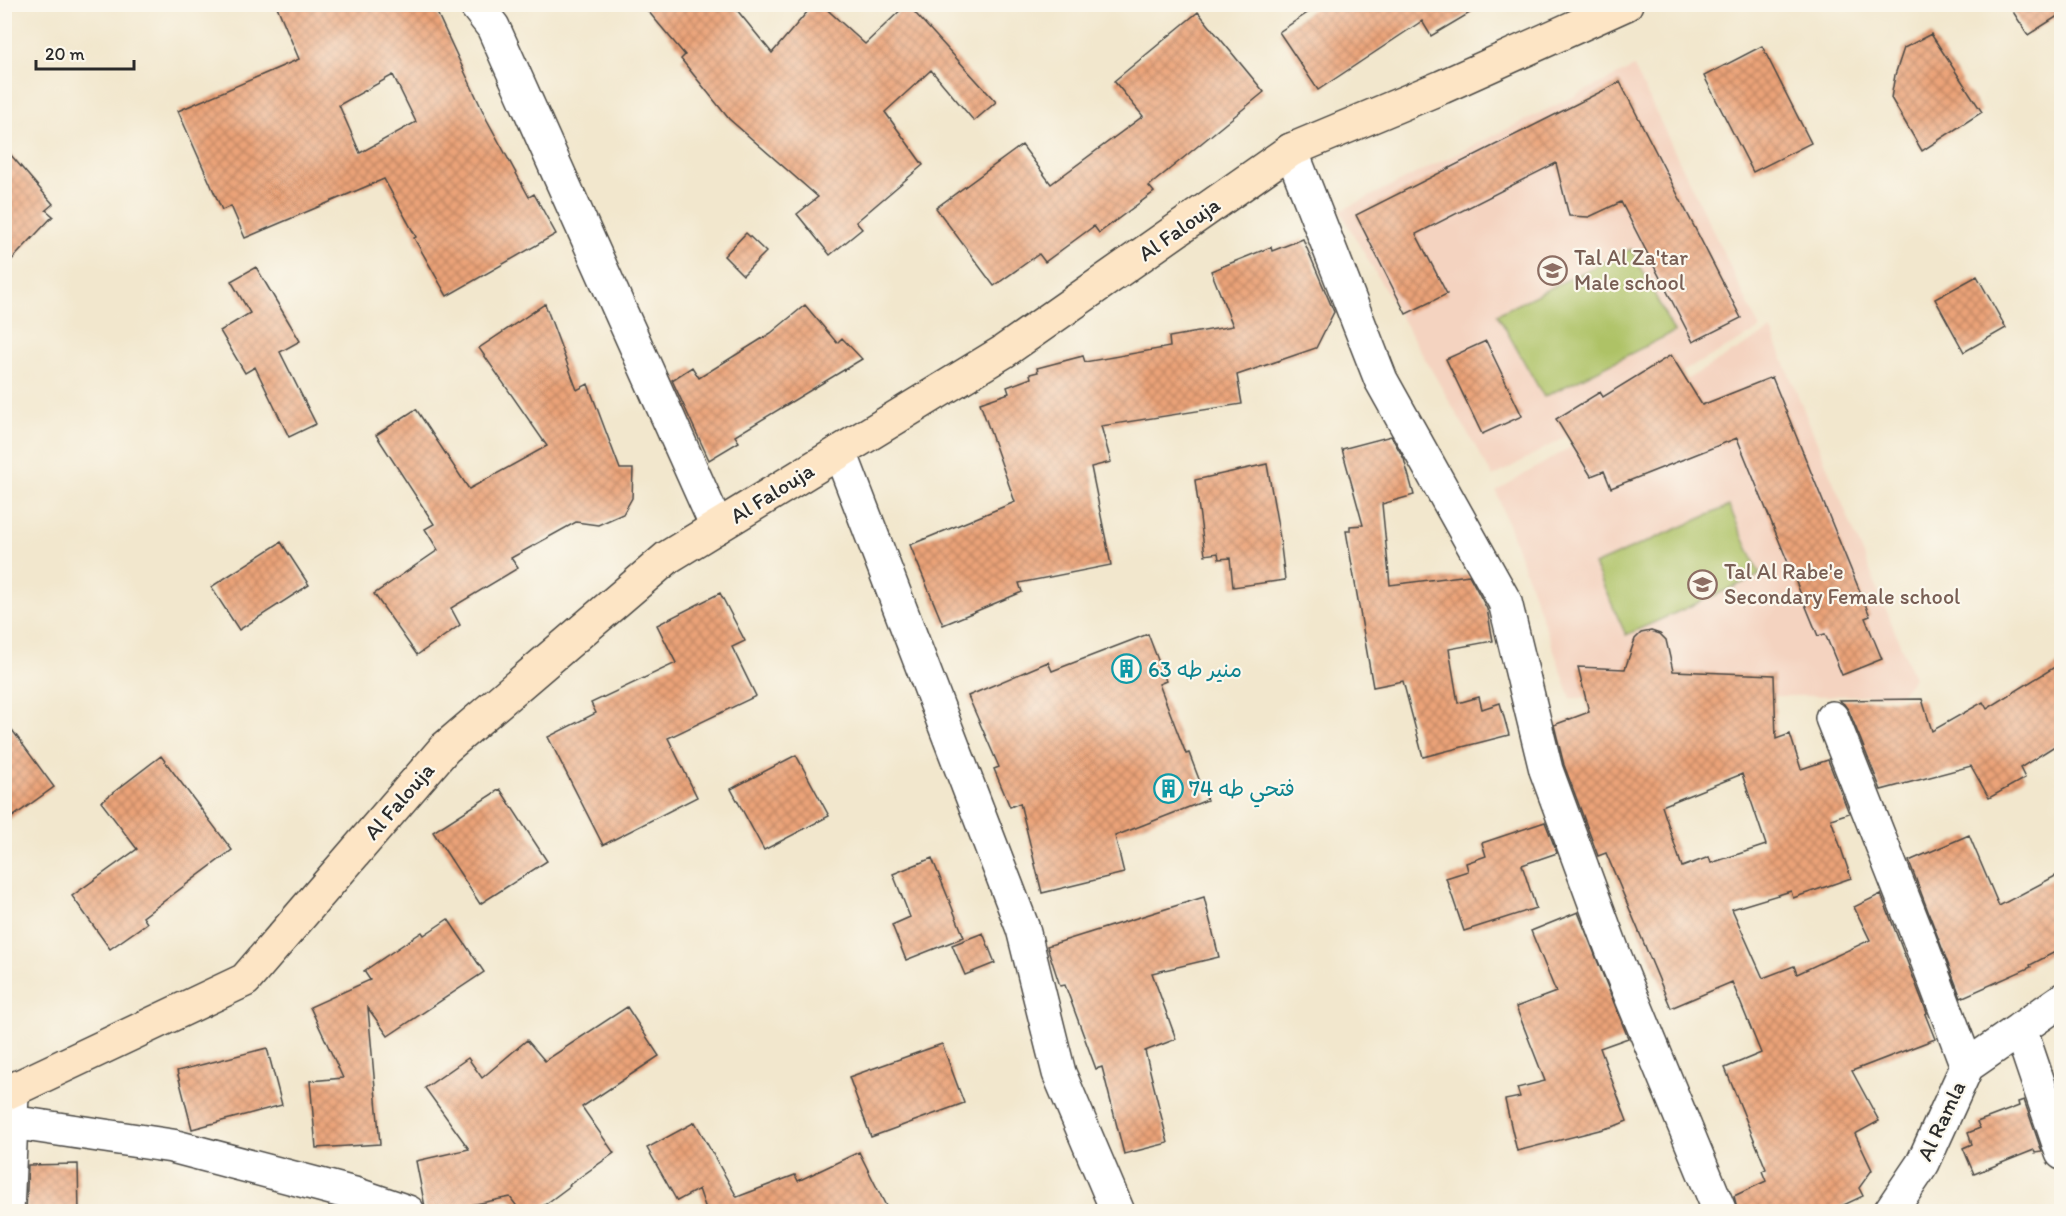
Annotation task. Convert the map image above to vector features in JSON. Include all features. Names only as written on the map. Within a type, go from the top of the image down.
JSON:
[{"type":"main road","name":"Al Falouja","points":[[9,1102],[245,980],[445,748],[668,557],[1003,352],[1292,150],[1443,87],[1626,4]]},
{"type":"street","points":[[475,4],[493,27],[717,527]]},
{"type":"street","points":[[1292,150],[1381,380],[1505,602],[1546,770],[1613,952],[1720,1212]]},
{"type":"street","points":[[840,452],[1023,929],[1059,1073],[1118,1212]]},
{"type":"street","points":[[1832,718],[1918,936],[1966,1066]]},
{"type":"street","name":"Al Ramla","points":[[1890,1212],[1923,1163],[1966,1066],[2061,1000]]},
{"type":"street","points":[[2020,1029],[2061,1153]]},
{"type":"street","points":[[7,1212],[9,1102],[172,1146],[360,1203],[408,1212]]},
{"type":"shaded area","name":"Tal Al Za'tar Male school","points":[[1634,67],[1760,329],[1493,477],[1340,211]]},
{"type":"shaded area","name":"Tal Al Rabe'e Secondary Female school","points":[[1771,330],[1914,678],[1899,695],[1571,698],[1496,491]]},
{"type":"green space","points":[[1631,249],[1674,332],[1544,397],[1497,314]]},
{"type":"green space","points":[[1729,506],[1760,575],[1626,635],[1594,565]]},
{"type":"building","points":[[276,4],[433,4],[487,120],[529,197],[534,194],[556,234],[447,296],[384,179],[245,238],[231,206],[222,210],[178,111],[299,59]],"holes":[[[393,75],[416,122],[360,153],[339,105]]]},
{"type":"building","points":[[642,4],[732,4],[772,53],[814,4],[821,4],[865,44],[907,4],[996,102],[974,121],[931,70],[885,112],[923,165],[856,222],[862,229],[830,255],[797,214],[818,197],[729,119],[681,59],[685,55]]},
{"type":"building","points":[[1321,4],[1485,4],[1431,36],[1422,21],[1318,90],[1279,32]]},
{"type":"building","points":[[2008,4],[2061,4],[2061,14],[2028,35]]},
{"type":"building","points":[[1198,12],[1264,92],[1149,186],[1154,192],[1099,233],[1094,226],[1045,262],[1039,254],[994,286],[936,208],[1022,145],[1051,184],[1143,116],[1114,81]]},
{"type":"building","points":[[1931,34],[1982,112],[1922,151],[1891,98],[1895,75],[1904,48]]},
{"type":"building","points":[[1762,46],[1811,143],[1753,172],[1704,76]]},
{"type":"building","points":[[1620,82],[1741,318],[1693,342],[1621,202],[1589,217],[1569,216],[1556,163],[1416,234],[1447,294],[1406,314],[1356,215]]},
{"type":"building","points":[[4,147],[53,204],[46,210],[53,216],[4,268]]},
{"type":"building","points":[[746,233],[766,252],[743,275],[724,256]]},
{"type":"building","points":[[1303,239],[1334,312],[1316,348],[1237,375],[1242,404],[1101,426],[1111,462],[1091,467],[1111,565],[1019,583],[1022,592],[943,625],[910,545],[1015,502],[980,403],[1009,393],[1007,387],[1031,378],[1030,374],[1038,372],[1037,368],[1083,356],[1085,362],[1170,347],[1169,337],[1233,326],[1211,271],[1271,247],[1272,251]]},
{"type":"building","points":[[256,267],[300,341],[280,352],[316,424],[289,437],[255,367],[245,373],[220,331],[250,313],[231,281]]},
{"type":"building","points":[[1977,276],[2006,328],[1964,352],[1935,299]]},
{"type":"building","points":[[545,304],[577,390],[588,384],[620,469],[633,469],[632,498],[623,514],[598,525],[576,522],[511,558],[518,568],[451,608],[460,625],[417,655],[374,594],[438,550],[425,529],[434,524],[376,435],[416,409],[469,489],[547,446],[479,348]]},
{"type":"building","points":[[805,305],[837,343],[842,338],[862,359],[735,436],[739,442],[709,460],[672,380],[692,367],[699,378],[771,333]]},
{"type":"building","points":[[1486,341],[1522,416],[1482,434],[1446,359]]},
{"type":"building","points":[[1671,355],[1702,405],[1772,377],[1870,616],[1865,618],[1882,659],[1842,675],[1825,634],[1818,636],[1737,438],[1611,488],[1604,471],[1591,476],[1556,419],[1600,392],[1603,397]]},
{"type":"building","points":[[1391,436],[1404,459],[1414,495],[1382,504],[1390,585],[1469,575],[1487,609],[1493,641],[1449,649],[1458,703],[1479,697],[1482,709],[1500,703],[1509,735],[1423,757],[1403,681],[1373,687],[1346,531],[1350,531],[1350,526],[1363,525],[1342,449]]},
{"type":"building","points":[[1267,464],[1285,580],[1233,587],[1230,558],[1219,559],[1218,553],[1205,555],[1195,480]]},
{"type":"building","points":[[281,542],[309,585],[239,630],[211,587]]},
{"type":"building","points":[[720,593],[745,641],[732,647],[756,696],[668,738],[697,797],[603,845],[548,737],[596,713],[591,703],[676,663],[657,625]]},
{"type":"building","points":[[1651,631],[1660,634],[1666,640],[1673,671],[1774,675],[1776,739],[1790,734],[1801,769],[1828,760],[1849,813],[1831,819],[1851,878],[1793,898],[1791,891],[1732,909],[1763,978],[1794,966],[1797,974],[1870,940],[1854,907],[1881,894],[1927,1013],[1925,1014],[1935,1039],[1852,1071],[1879,1121],[1855,1134],[1872,1170],[1859,1188],[1863,1196],[1829,1212],[1738,1212],[1734,1196],[1766,1181],[1762,1171],[1766,1169],[1725,1068],[1761,1053],[1732,982],[1671,1008],[1606,853],[1598,856],[1564,765],[1554,725],[1589,712],[1578,667],[1625,669],[1635,639],[1641,633]],"holes":[[[1742,774],[1766,845],[1711,863],[1709,857],[1682,867],[1662,806]]]},
{"type":"building","points":[[1148,634],[1166,681],[1159,684],[1186,754],[1189,753],[1207,800],[1115,836],[1124,873],[1042,893],[1020,803],[1010,807],[994,769],[999,767],[968,696],[1048,662],[1052,671]]},
{"type":"building","points":[[2061,663],[2061,742],[2020,768],[2025,778],[1989,798],[1971,766],[1881,790],[1849,711],[1839,700],[1922,699],[1932,731],[1983,702],[1987,709]]},
{"type":"building","points":[[4,719],[54,787],[4,823]]},
{"type":"building","points":[[796,755],[829,816],[764,850],[731,789]]},
{"type":"building","points":[[161,756],[232,850],[143,917],[147,923],[110,949],[72,896],[137,849],[101,802]]},
{"type":"building","points":[[500,789],[547,861],[480,904],[433,832]]},
{"type":"building","points":[[1545,822],[1557,853],[1522,865],[1536,908],[1464,931],[1446,878],[1468,871],[1466,863],[1486,856],[1482,843]]},
{"type":"building","points":[[1969,835],[1999,906],[2061,873],[2061,949],[2030,965],[2031,967],[1961,998],[1909,861]]},
{"type":"building","points":[[932,858],[964,937],[906,960],[892,925],[910,917],[893,874]]},
{"type":"building","points":[[1204,897],[1219,957],[1152,973],[1176,1039],[1145,1051],[1168,1143],[1124,1154],[1102,1067],[1096,1069],[1065,985],[1060,986],[1047,946]]},
{"type":"building","points":[[1578,912],[1628,1038],[1600,1048],[1627,1121],[1517,1151],[1505,1100],[1520,1097],[1517,1088],[1545,1081],[1516,1007],[1556,992],[1531,931]]},
{"type":"building","points":[[448,919],[484,972],[388,1036],[368,1008],[380,1144],[316,1148],[310,1081],[343,1078],[310,1007],[370,980],[364,971],[422,932],[424,935]]},
{"type":"building","points":[[983,933],[995,963],[965,975],[952,945]]},
{"type":"building","points":[[627,1007],[659,1056],[582,1107],[614,1153],[535,1212],[521,1212],[510,1197],[426,1212],[416,1161],[469,1149],[425,1088],[468,1058],[482,1078],[527,1040],[545,1061]]},
{"type":"building","points":[[942,1044],[964,1103],[871,1137],[849,1077]]},
{"type":"building","points":[[267,1048],[282,1105],[192,1129],[177,1071]]},
{"type":"building","points":[[2024,1100],[2042,1152],[2035,1153],[2034,1150],[1974,1174],[1963,1148],[1972,1144],[1968,1133],[1980,1128],[1977,1122],[2019,1106],[2018,1102]]},
{"type":"building","points":[[695,1122],[737,1197],[795,1175],[798,1181],[859,1152],[889,1212],[707,1212],[699,1189],[677,1201],[647,1148]]},
{"type":"building","points":[[78,1164],[79,1212],[26,1212],[28,1165]]},
{"type":"place","name":"Tal Al Za'tar Male school","points":[[1553,270]]},
{"type":"place","name":"Tal Al Rabe'e Secondary Female school","points":[[1703,584]]},
{"type":"place","name":"منير طه 63","points":[[1127,669]]},
{"type":"place","name":"فتحي طه 74","points":[[1168,788]]}]
